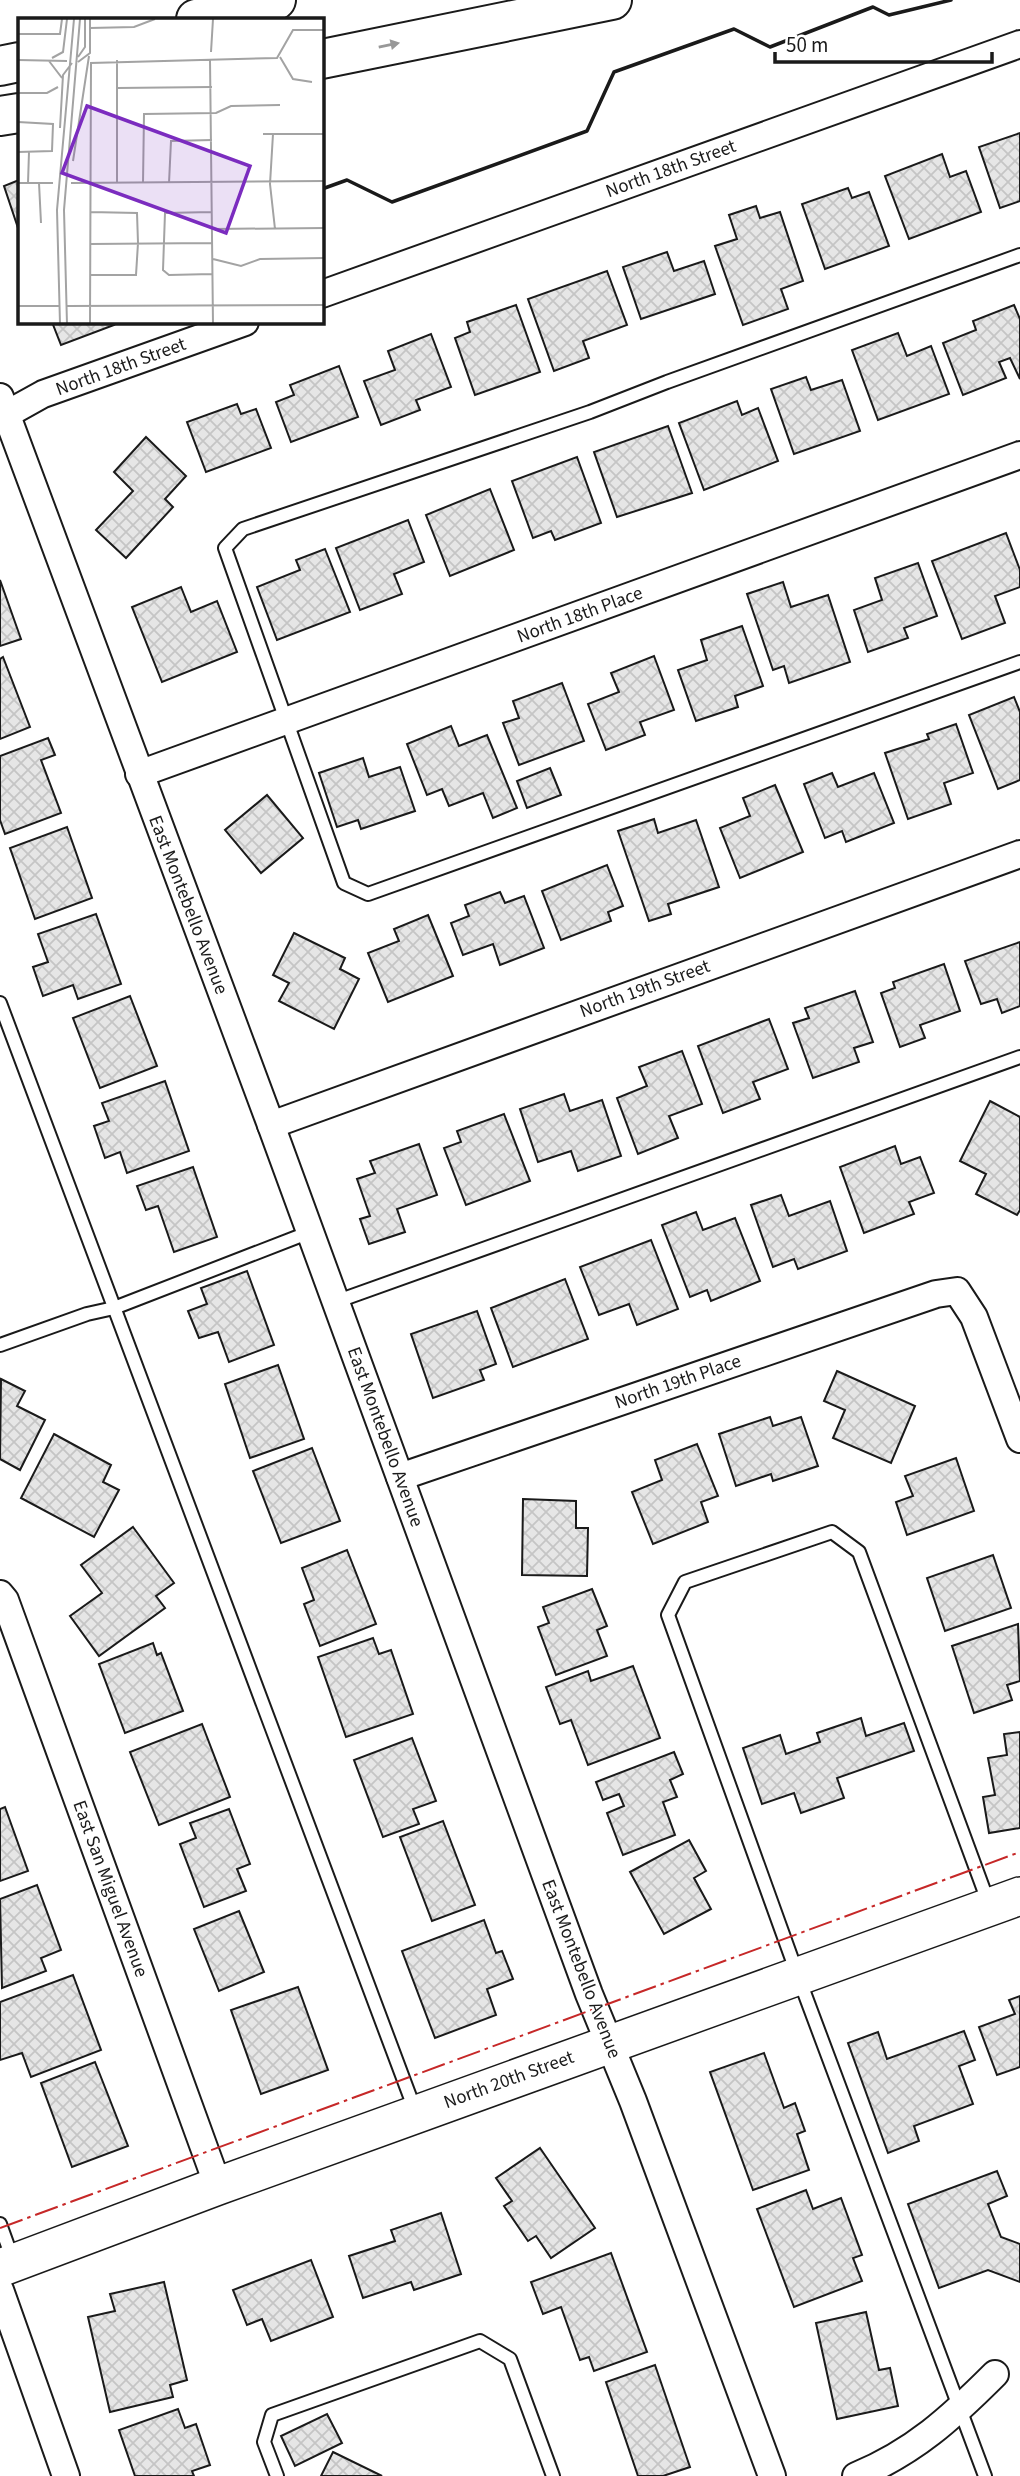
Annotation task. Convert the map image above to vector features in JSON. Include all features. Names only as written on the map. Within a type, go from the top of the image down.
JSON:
[{"type":"highway","points":[[200,18],[276,0]]},
{"type":"highway","points":[[324,59],[612,0]]},
{"type":"highway","points":[[0,66],[18,62]]},
{"type":"highway","points":[[0,116],[18,113]]},
{"type":"street","name":"North 18th Street","points":[[324,293],[1020,44]]},
{"type":"street","name":"North 18th Street","points":[[2,410],[239,324]]},
{"type":"street","name":"East Montebello Avenue","points":[[2,410],[271,1125],[772,2476]]},
{"type":"street","name":"North 18th Place","points":[[139,775],[1020,455]]},
{"type":"street","name":"North 19th Street","points":[[271,1125],[1020,854]]},
{"type":"street","name":"North 19th Place","points":[[400,1477],[936,1294],[957,1291],[974,1317],[1020,1439]]},
{"type":"street","name":"East San Miguel Avenue","points":[[0,1594],[5,1600],[218,2186]]},
{"type":"street","name":"North 20th Street","points":[[5,2274],[218,2186],[1005,1902]]},
{"type":"street","points":[[5,2274],[66,2476]]},
{"type":"street","points":[[856,2476],[931,2435],[995,2374]]},
{"type":"lane","points":[[1020,256],[590,412],[243,530],[225,548],[344,883],[368,894],[1020,662]]},
{"type":"lane","points":[[0,1003],[416,2114]]},
{"type":"lane","points":[[335,1302],[1020,1057]]},
{"type":"lane","points":[[0,1345],[87,1314],[114,1308],[310,1232]]},
{"type":"lane","points":[[985,2476],[798,1976],[668,1615],[685,1582],[832,1532],[859,1552],[1005,1902]]},
{"type":"lane","points":[[0,2224],[5,2274]]},
{"type":"lane","points":[[277,2476],[264,2442],[272,2415],[480,2341],[510,2359],[553,2476]]},
{"type":"building","points":[[1020,133],[1020,201],[1000,208],[979,147]]},
{"type":"building","points":[[942,154],[950,177],[966,171],[981,212],[909,239],[885,176]]},
{"type":"building","points":[[18,180],[18,228],[4,186]]},
{"type":"building","points":[[848,188],[852,198],[869,192],[889,246],[825,269],[802,204]]},
{"type":"building","points":[[756,206],[760,218],[780,212],[803,281],[781,289],[788,309],[743,325],[715,246],[737,239],[729,215]]},
{"type":"building","points":[[667,252],[674,271],[704,261],[715,294],[641,319],[623,267]]},
{"type":"building","points":[[607,271],[627,325],[583,341],[589,358],[554,371],[528,299]]},
{"type":"building","points":[[516,305],[540,372],[475,395],[455,338],[470,332],[467,322]]},
{"type":"building","points":[[1014,305],[1020,319],[1020,379],[1010,358],[999,362],[1006,378],[963,395],[943,343],[976,330],[973,321]]},
{"type":"building","points":[[53,324],[114,325],[61,345]]},
{"type":"building","points":[[898,333],[907,356],[931,346],[949,394],[878,420],[852,350]]},
{"type":"building","points":[[431,334],[451,387],[416,400],[420,410],[381,425],[364,381],[395,370],[388,351]]},
{"type":"building","points":[[339,366],[358,417],[291,442],[276,402],[294,395],[290,385]]},
{"type":"building","points":[[806,377],[811,390],[842,380],[860,431],[794,454],[771,389]]},
{"type":"building","points":[[737,401],[742,415],[758,408],[778,461],[704,490],[679,423]]},
{"type":"building","points":[[237,404],[241,414],[256,409],[271,448],[206,472],[187,422]]},
{"type":"building","points":[[668,426],[692,493],[617,517],[594,452]]},
{"type":"building","points":[[146,437],[186,476],[165,499],[173,507],[126,558],[96,530],[133,491],[114,472]]},
{"type":"building","points":[[577,457],[601,523],[555,540],[551,531],[533,538],[512,481]]},
{"type":"building","points":[[490,489],[514,550],[450,576],[426,515]]},
{"type":"building","points":[[408,520],[424,562],[394,574],[402,594],[360,610],[336,548]]},
{"type":"building","points":[[1006,533],[1020,570],[1020,587],[995,596],[1005,623],[962,639],[932,561]]},
{"type":"building","points":[[325,549],[350,612],[277,640],[257,587],[300,570],[296,560]]},
{"type":"building","points":[[918,563],[937,616],[904,628],[908,638],[868,652],[854,610],[882,600],[875,578]]},
{"type":"building","points":[[0,580],[21,639],[0,646]]},
{"type":"building","points":[[783,582],[791,607],[828,595],[850,662],[789,683],[784,666],[773,670],[747,594]]},
{"type":"building","points":[[181,587],[191,612],[217,601],[237,652],[162,682],[132,607]]},
{"type":"building","points":[[742,626],[763,686],[735,696],[738,707],[696,721],[678,670],[707,660],[701,640]]},
{"type":"building","points":[[654,656],[674,710],[640,722],[645,735],[606,750],[588,704],[619,692],[611,673]]},
{"type":"building","points":[[3,657],[30,727],[0,739],[0,659]]},
{"type":"building","points":[[562,683],[584,741],[519,765],[503,723],[519,718],[513,701]]},
{"type":"building","points":[[1014,697],[1020,712],[1020,780],[998,789],[969,715]]},
{"type":"building","points":[[956,724],[973,773],[944,783],[951,804],[908,819],[885,753],[929,739],[927,734]]},
{"type":"building","points":[[451,726],[459,746],[487,735],[517,808],[493,818],[483,793],[449,806],[442,789],[427,795],[407,744]]},
{"type":"building","points":[[48,738],[55,755],[41,760],[61,813],[5,834],[0,820],[0,756]]},
{"type":"building","points":[[363,758],[369,777],[400,767],[415,811],[361,829],[358,820],[337,827],[319,773]]},
{"type":"building","points":[[550,768],[561,795],[527,808],[517,781]]},
{"type":"building","points":[[832,773],[838,787],[874,773],[894,823],[846,842],[842,831],[825,838],[804,784]]},
{"type":"building","points":[[775,785],[803,852],[740,878],[720,828],[750,816],[743,798]]},
{"type":"building","points":[[267,795],[303,838],[261,873],[225,830]]},
{"type":"building","points":[[654,819],[658,833],[696,820],[719,887],[668,904],[671,914],[649,921],[618,831]]},
{"type":"building","points":[[67,827],[92,898],[35,919],[10,848]]},
{"type":"building","points":[[607,865],[623,906],[608,912],[611,921],[561,940],[542,891]]},
{"type":"building","points":[[500,892],[505,903],[524,896],[544,948],[500,965],[493,944],[463,955],[451,923],[469,916],[465,905]]},
{"type":"building","points":[[96,914],[121,984],[78,999],[73,985],[43,996],[33,967],[48,962],[38,934]]},
{"type":"building","points":[[428,915],[453,976],[388,1002],[368,953],[399,941],[394,929]]},
{"type":"building","points":[[294,933],[345,958],[340,969],[359,979],[334,1029],[279,1001],[289,983],[273,975]]},
{"type":"building","points":[[1020,942],[1020,1006],[1002,1013],[997,999],[981,1004],[965,961]]},
{"type":"building","points":[[944,964],[960,1011],[920,1025],[925,1038],[900,1047],[881,993],[895,988],[893,982]]},
{"type":"building","points":[[855,991],[873,1042],[854,1048],[859,1062],[813,1078],[793,1023],[809,1018],[805,1008]]},
{"type":"building","points":[[130,996],[157,1066],[100,1088],[73,1018]]},
{"type":"building","points":[[769,1019],[788,1069],[753,1082],[760,1099],[723,1113],[698,1046]]},
{"type":"building","points":[[682,1051],[702,1104],[669,1116],[678,1138],[638,1154],[617,1098],[647,1086],[639,1067]]},
{"type":"building","points":[[165,1081],[189,1151],[127,1173],[120,1152],[105,1158],[94,1126],[109,1121],[102,1103]]},
{"type":"building","points":[[564,1094],[570,1111],[602,1100],[621,1156],[578,1171],[571,1151],[538,1162],[520,1109]]},
{"type":"building","points":[[990,1101],[1020,1117],[1020,1210],[1017,1215],[976,1194],[986,1174],[960,1161]]},
{"type":"building","points":[[504,1114],[530,1181],[466,1205],[444,1148],[461,1142],[457,1131]]},
{"type":"building","points":[[419,1144],[437,1195],[397,1209],[405,1232],[369,1244],[360,1219],[370,1216],[357,1179],[375,1173],[370,1161]]},
{"type":"building","points":[[895,1146],[901,1164],[920,1157],[934,1193],[909,1202],[914,1214],[864,1233],[840,1167]]},
{"type":"building","points":[[193,1167],[217,1237],[174,1252],[158,1206],[146,1210],[137,1186]]},
{"type":"building","points":[[781,1195],[789,1216],[830,1201],[847,1251],[798,1269],[794,1259],[773,1267],[751,1205]]},
{"type":"building","points":[[696,1212],[703,1230],[735,1218],[760,1281],[711,1301],[707,1290],[690,1297],[662,1225]]},
{"type":"building","points":[[651,1240],[678,1309],[637,1325],[629,1304],[599,1315],[580,1267]]},
{"type":"building","points":[[247,1271],[274,1345],[229,1362],[218,1332],[199,1338],[188,1311],[207,1304],[201,1288]]},
{"type":"building","points":[[565,1279],[588,1339],[513,1367],[491,1308]]},
{"type":"building","points":[[477,1311],[496,1364],[480,1370],[484,1380],[433,1398],[411,1334]]},
{"type":"building","points":[[278,1365],[304,1439],[250,1458],[225,1384]]},
{"type":"building","points":[[837,1371],[915,1406],[891,1463],[833,1438],[845,1410],[824,1401]]},
{"type":"building","points":[[1,1379],[25,1391],[17,1406],[45,1420],[20,1470],[0,1459]]},
{"type":"building","points":[[770,1417],[773,1426],[801,1417],[818,1466],[773,1481],[771,1474],[736,1486],[719,1434]]},
{"type":"building","points":[[54,1434],[111,1465],[103,1482],[119,1490],[94,1537],[21,1498]]},
{"type":"building","points":[[697,1444],[718,1496],[701,1502],[708,1522],[653,1544],[632,1492],[662,1480],[655,1460]]},
{"type":"building","points":[[312,1448],[340,1521],[281,1543],[253,1471]]},
{"type":"building","points":[[956,1458],[974,1511],[907,1535],[896,1502],[913,1496],[905,1476]]},
{"type":"building","points":[[523,1499],[576,1501],[576,1528],[588,1528],[587,1576],[522,1575]]},
{"type":"building","points":[[133,1527],[174,1583],[156,1596],[165,1608],[99,1656],[70,1616],[102,1593],[81,1565]]},
{"type":"building","points":[[347,1550],[376,1624],[320,1646],[304,1604],[314,1600],[302,1568]]},
{"type":"building","points":[[993,1555],[1011,1608],[945,1631],[927,1578]]},
{"type":"building","points":[[592,1589],[607,1626],[597,1630],[607,1656],[556,1675],[538,1627],[549,1623],[543,1607]]},
{"type":"building","points":[[1018,1624],[1020,1681],[1007,1685],[1012,1700],[974,1713],[952,1646]]},
{"type":"building","points":[[373,1638],[379,1654],[391,1650],[413,1714],[346,1737],[318,1657]]},
{"type":"building","points":[[153,1643],[157,1655],[161,1653],[183,1711],[125,1733],[99,1664]]},
{"type":"building","points":[[633,1666],[660,1738],[588,1765],[571,1720],[560,1724],[546,1687],[588,1671],[591,1681]]},
{"type":"building","points":[[861,1718],[866,1736],[904,1723],[914,1751],[837,1778],[844,1798],[801,1813],[794,1793],[762,1804],[743,1748],[780,1735],[786,1754],[820,1742],[817,1733]]},
{"type":"building","points":[[202,1724],[230,1797],[159,1825],[130,1752]]},
{"type":"building","points":[[1020,1732],[1020,1828],[989,1833],[983,1797],[995,1795],[988,1758],[1007,1755],[1004,1734]]},
{"type":"building","points":[[412,1738],[436,1801],[413,1809],[419,1824],[383,1837],[354,1760]]},
{"type":"building","points":[[674,1752],[683,1774],[670,1780],[677,1797],[663,1802],[675,1835],[623,1855],[607,1813],[624,1806],[619,1794],[603,1800],[596,1782]]},
{"type":"building","points":[[5,1807],[28,1871],[0,1881],[0,1809]]},
{"type":"building","points":[[229,1809],[250,1864],[237,1869],[246,1891],[204,1907],[180,1844],[196,1838],[190,1823]]},
{"type":"building","points":[[443,1821],[475,1905],[432,1921],[400,1837]]},
{"type":"building","points":[[689,1840],[706,1871],[694,1878],[711,1909],[664,1934],[630,1872]]},
{"type":"building","points":[[37,1885],[61,1950],[41,1958],[46,1971],[2,1988],[0,1899]]},
{"type":"building","points":[[239,1911],[264,1972],[219,1991],[194,1929]]},
{"type":"building","points":[[484,1920],[496,1953],[502,1951],[513,1979],[487,1989],[496,2015],[435,2038],[402,1951]]},
{"type":"building","points":[[73,1975],[101,2050],[31,2077],[22,2053],[0,2060],[0,2002]]},
{"type":"building","points":[[298,1987],[328,2070],[261,2094],[231,2010]]},
{"type":"building","points":[[1020,1996],[1020,2067],[997,2075],[979,2027],[1015,2014],[1009,2000]]},
{"type":"building","points":[[964,2031],[975,2060],[959,2066],[973,2104],[914,2126],[919,2141],[888,2153],[848,2043],[878,2032],[887,2059]]},
{"type":"building","points":[[764,2053],[784,2108],[795,2103],[805,2131],[797,2134],[809,2170],[753,2190],[710,2072]]},
{"type":"building","points":[[95,2062],[128,2146],[72,2167],[41,2083]]},
{"type":"building","points":[[540,2148],[595,2228],[551,2258],[536,2236],[528,2241],[504,2206],[512,2201],[496,2178]]},
{"type":"building","points":[[997,2171],[1007,2196],[988,2204],[1001,2237],[1020,2244],[1020,2282],[988,2270],[939,2288],[908,2204]]},
{"type":"building","points":[[806,2190],[813,2209],[841,2198],[862,2255],[853,2258],[862,2281],[794,2307],[757,2209]]},
{"type":"building","points":[[441,2213],[461,2274],[414,2290],[411,2282],[363,2298],[349,2256],[395,2241],[391,2230]]},
{"type":"building","points":[[611,2253],[647,2352],[594,2371],[589,2357],[580,2360],[561,2307],[543,2314],[531,2282]]},
{"type":"building","points":[[311,2260],[333,2317],[271,2341],[262,2319],[247,2325],[233,2290]]},
{"type":"building","points":[[164,2282],[187,2380],[170,2385],[173,2397],[110,2412],[88,2317],[115,2311],[110,2294]]},
{"type":"building","points":[[866,2312],[879,2370],[890,2368],[898,2406],[837,2419],[816,2323]]},
{"type":"building","points":[[655,2365],[690,2467],[663,2476],[638,2476],[606,2382]]},
{"type":"building","points":[[178,2409],[185,2428],[196,2424],[210,2465],[192,2471],[194,2476],[135,2476],[119,2430]]},
{"type":"building","points":[[327,2414],[342,2443],[295,2466],[281,2436]]},
{"type":"building","points":[[333,2452],[382,2476],[321,2476]]},
{"type":"wall","points":[[324,188],[347,180],[392,202],[587,131],[614,72],[734,29],[770,47],[873,7],[889,15],[951,0]]},
{"type":"power","points":[[0,2228],[1020,1852]]}]
